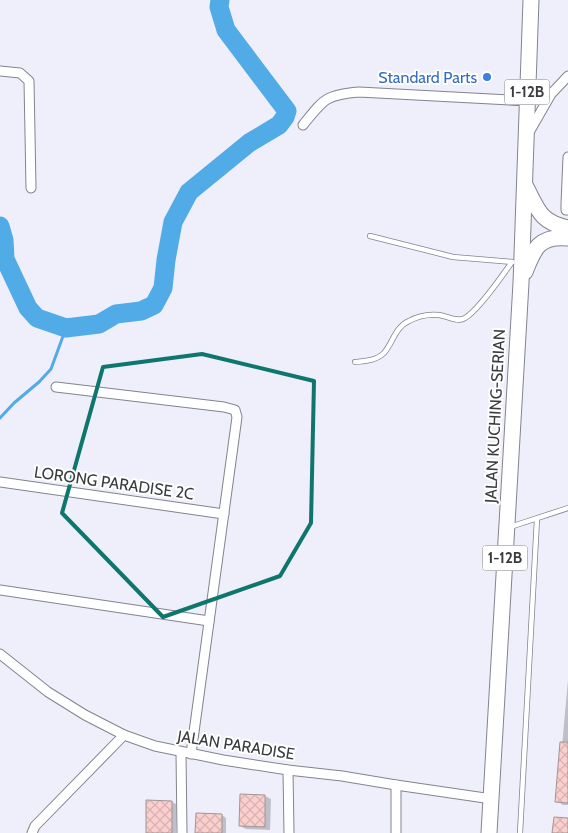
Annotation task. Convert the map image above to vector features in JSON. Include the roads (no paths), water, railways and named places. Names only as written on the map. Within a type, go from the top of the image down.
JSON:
[{"type":"highway","name":"JALAN KUCHING-SERIAN","points":[[489,833],[520,283],[517,262],[525,185],[525,138],[531,0]]},
{"type":"highway","points":[[525,185],[539,211],[547,221],[567,231]]},
{"type":"highway","points":[[520,283],[533,251],[541,242],[567,231]]},
{"type":"street","points":[[0,71],[20,73],[29,81],[31,188]]},
{"type":"street","points":[[525,138],[551,94],[568,76]]},
{"type":"street","points":[[303,126],[321,102],[338,94],[359,92],[527,100]]},
{"type":"street","points":[[567,231],[568,157]]},
{"type":"street","points":[[56,386],[224,407],[235,410],[237,417],[192,754]]},
{"type":"street","name":"LORONG PARADISE 2C","points":[[0,482],[224,514]]},
{"type":"street","points":[[0,590],[209,621]]},
{"type":"street","name":"JALAN PARADISE","points":[[0,654],[48,692],[85,715],[124,735],[155,746],[288,770],[342,776],[492,799]]},
{"type":"street","points":[[32,833],[35,826],[124,735]]},
{"type":"street","points":[[182,752],[182,833]]},
{"type":"street","points":[[288,770],[289,833]]},
{"type":"street","points":[[396,785],[396,833]]},
{"type":"lane","points":[[370,236],[453,257],[517,262]]},
{"type":"lane","points":[[355,362],[370,361],[383,354],[402,325],[410,320],[429,315],[459,320],[466,318],[517,262]]},
{"type":"lane","points":[[507,528],[568,508]]},
{"type":"lane","points":[[520,833],[537,519]]},
{"type":"waterway","points":[[0,226],[4,240],[5,259],[28,308],[37,318],[66,328],[99,324],[116,314],[141,311],[154,305],[163,288],[173,222],[189,192],[249,143],[279,125],[287,111],[226,30],[219,7],[220,0]]},
{"type":"waterway","points":[[0,418],[51,369],[66,328]]},
{"type":"place","name":"Standard Parts","points":[[487,77]]}]
